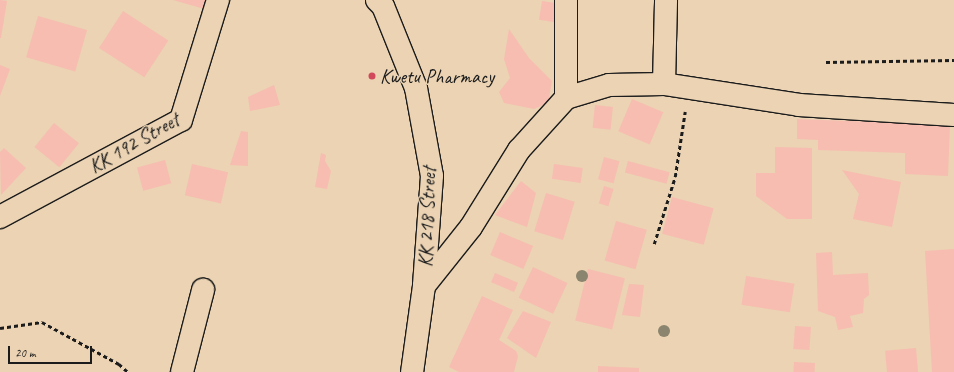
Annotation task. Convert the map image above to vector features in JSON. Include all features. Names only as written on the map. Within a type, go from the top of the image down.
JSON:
[{"type":"street","name":"KK 192 Street","points":[[0,217],[181,120],[218,0]]},
{"type":"street","name":"KK 218 Street","points":[[377,0],[383,6],[416,88],[432,176],[424,286],[412,372]]},
{"type":"street","points":[[566,0],[566,98]]},
{"type":"street","points":[[664,84],[666,0]]},
{"type":"street","points":[[424,286],[471,227],[519,150],[566,98],[609,85],[664,84],[690,86],[799,106],[954,115]]},
{"type":"street","points":[[182,372],[203,290]]},
{"type":"path","points":[[826,62],[954,60]]},
{"type":"path","points":[[654,244],[675,177],[690,86]]},
{"type":"path","points":[[0,328],[42,322],[120,364],[128,372]]},
{"type":"building","points":[[0,0],[7,1],[1,38],[0,38]]},
{"type":"building","points":[[173,0],[211,0],[208,10]]},
{"type":"building","points":[[542,1],[560,4],[557,23],[539,20]]},
{"type":"building","points":[[123,11],[168,40],[144,77],[99,48]]},
{"type":"building","points":[[38,16],[87,30],[75,71],[26,57]]},
{"type":"building","points":[[509,29],[529,58],[552,81],[548,103],[534,109],[504,103],[499,92],[510,78],[504,59]]},
{"type":"building","points":[[0,65],[10,69],[0,96]]},
{"type":"building","points":[[274,85],[280,105],[250,111],[248,97]]},
{"type":"building","points":[[632,99],[663,112],[650,145],[618,131]]},
{"type":"building","points":[[595,105],[613,107],[610,130],[593,128]]},
{"type":"building","points":[[797,119],[950,125],[948,176],[905,174],[905,153],[818,150],[818,140],[797,139]]},
{"type":"building","points":[[54,123],[79,143],[59,167],[34,147]]},
{"type":"building","points":[[241,131],[248,132],[248,166],[230,165]]},
{"type":"building","points":[[775,147],[812,148],[812,219],[787,219],[756,196],[756,173],[775,173]]},
{"type":"building","points":[[4,148],[26,168],[1,195],[0,152]]},
{"type":"building","points":[[321,153],[326,155],[325,161],[331,171],[327,189],[315,187]]},
{"type":"building","points":[[604,157],[619,161],[614,183],[598,179]]},
{"type":"building","points":[[165,160],[171,183],[143,191],[137,168]]},
{"type":"building","points":[[628,161],[670,172],[666,184],[625,173]]},
{"type":"building","points":[[192,164],[228,172],[221,204],[185,195]]},
{"type":"building","points":[[554,164],[583,168],[581,183],[552,179]]},
{"type":"building","points":[[842,170],[901,182],[892,227],[853,219],[859,194]]},
{"type":"building","points":[[521,181],[536,193],[527,227],[495,215]]},
{"type":"building","points":[[604,186],[614,189],[608,206],[599,203]]},
{"type":"building","points":[[546,193],[575,202],[563,240],[534,231]]},
{"type":"building","points":[[672,197],[714,208],[704,245],[662,234]]},
{"type":"building","points":[[616,221],[647,230],[635,269],[605,260]]},
{"type":"building","points":[[500,232],[533,246],[523,269],[490,255]]},
{"type":"building","points":[[954,249],[954,372],[932,372],[925,251]]},
{"type":"building","points":[[832,252],[833,275],[868,273],[869,295],[864,299],[863,313],[850,316],[853,327],[838,330],[835,317],[818,311],[816,253]]},
{"type":"building","points":[[533,267],[567,283],[553,314],[519,298]]},
{"type":"building","points":[[588,269],[625,278],[612,330],[575,320]]},
{"type":"building","points":[[495,273],[518,283],[514,292],[491,282]]},
{"type":"building","points":[[746,276],[794,284],[790,312],[741,305]]},
{"type":"building","points":[[629,284],[644,285],[640,317],[622,315]]},
{"type":"building","points":[[482,296],[513,310],[499,340],[516,351],[518,356],[514,372],[459,372],[449,367]]},
{"type":"building","points":[[523,311],[551,322],[536,358],[507,338]]},
{"type":"building","points":[[795,326],[811,327],[809,350],[793,349]]},
{"type":"building","points":[[916,348],[918,372],[887,372],[885,351]]},
{"type":"building","points":[[794,362],[815,363],[815,372],[793,372]]},
{"type":"building","points":[[598,366],[639,368],[639,372],[598,372]]},
{"type":"place","name":"Kwetu Pharmacy","points":[[372,76]]}]
